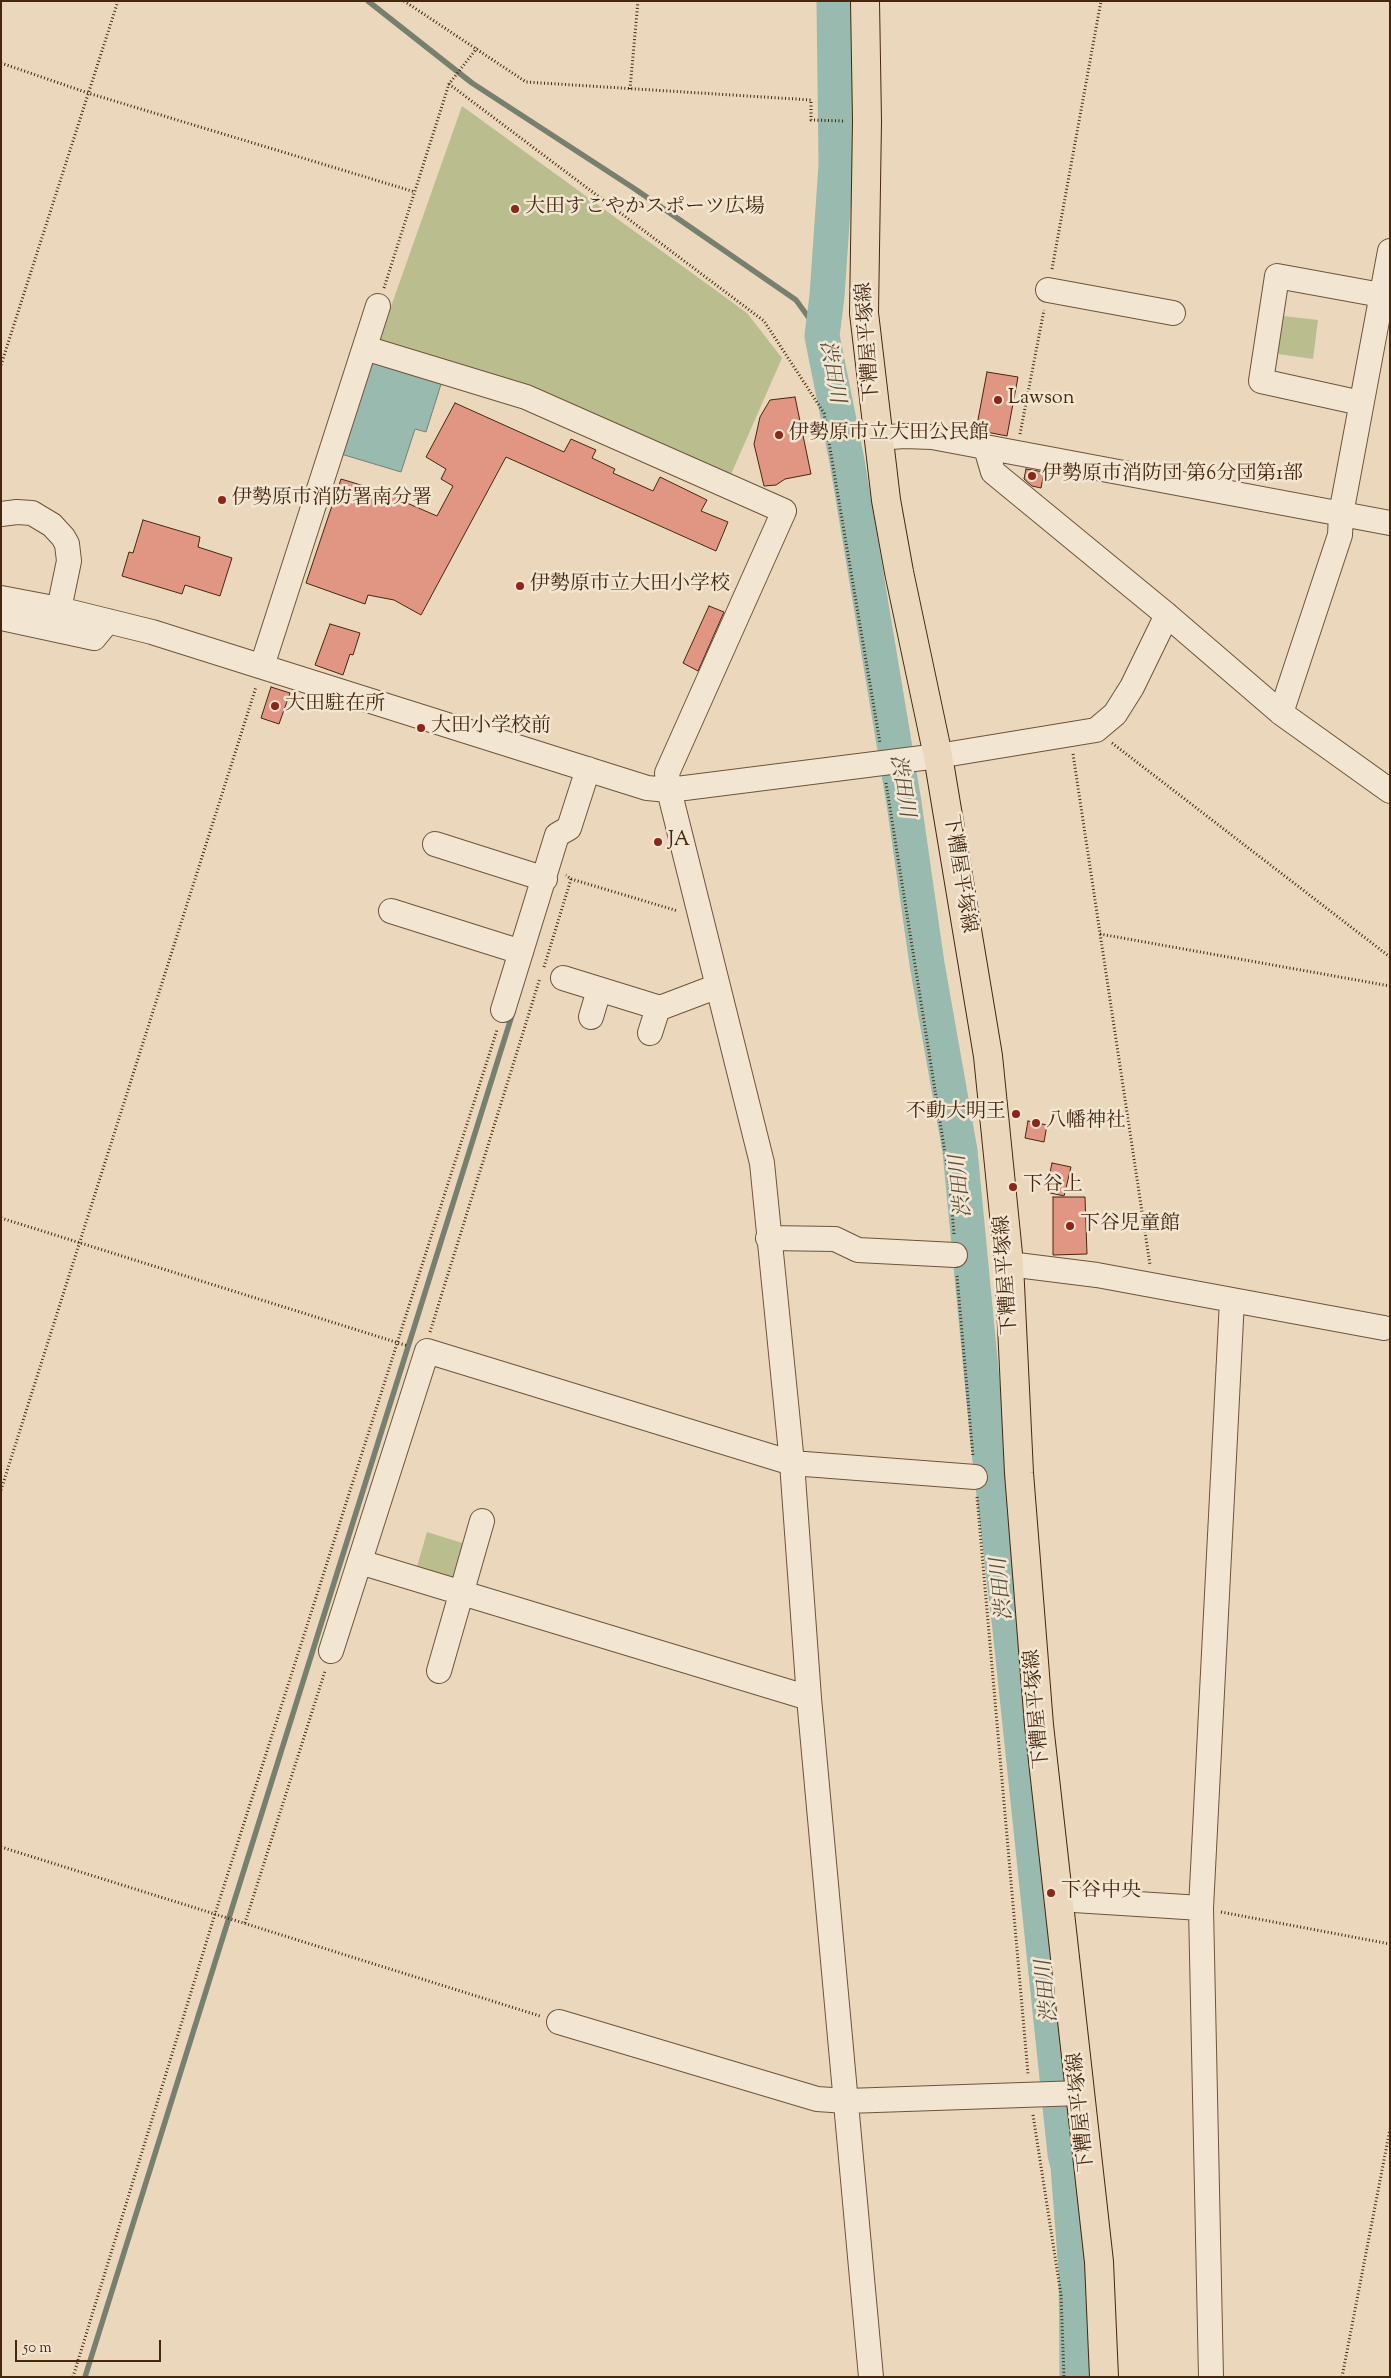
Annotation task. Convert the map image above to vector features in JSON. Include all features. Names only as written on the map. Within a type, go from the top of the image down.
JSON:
[{"type":"main road","name":"下糟屋平塚線","points":[[866,1],[868,121],[864,313],[878,438],[928,758],[988,1056],[1009,1264],[1019,1473],[1039,1725],[1099,2262],[1104,2377]]},
{"type":"street","points":[[1280,713],[1340,535],[1341,514],[1390,251]]},
{"type":"street","points":[[1361,403],[1261,381],[1277,276],[1381,295]]},
{"type":"street","points":[[1048,290],[1173,313]]},
{"type":"street","points":[[262,666],[378,306]]},
{"type":"street","points":[[365,348],[526,397],[784,511],[667,773],[669,790],[762,1163],[792,1463],[809,1698],[871,2377]]},
{"type":"street","points":[[878,438],[904,436],[932,438],[1390,523]]},
{"type":"street","points":[[986,448],[993,472],[1167,615],[1280,713],[1390,791]]},
{"type":"street","points":[[1,514],[32,513],[52,525],[63,537],[69,561],[58,609]]},
{"type":"street","points":[[1,598],[58,609],[152,632],[588,770],[647,788],[669,790],[928,758],[1096,730],[1115,714],[1132,687],[1167,615]]},
{"type":"street","points":[[1,618],[94,638],[108,621]]},
{"type":"street","points":[[503,1010],[557,835],[569,828],[588,770]]},
{"type":"street","points":[[435,844],[546,874]]},
{"type":"street","points":[[391,911],[521,952]]},
{"type":"street","points":[[562,978],[658,1008],[718,986]]},
{"type":"street","points":[[591,1017],[599,990]]},
{"type":"street","points":[[650,1033],[658,1008]]},
{"type":"street","points":[[768,1238],[835,1239],[858,1250],[955,1255]]},
{"type":"street","points":[[1009,1264],[1153,1285],[1384,1328]]},
{"type":"street","points":[[1211,2377],[1201,1908],[1232,1300]]},
{"type":"street","points":[[332,1651],[427,1351],[792,1463],[975,1477]]},
{"type":"street","points":[[439,1671],[482,1521]]},
{"type":"street","points":[[360,1562],[809,1698]]},
{"type":"street","points":[[1058,1899],[1201,1908]]},
{"type":"street","points":[[558,2022],[817,2099],[847,2101],[1081,2093]]},
{"type":"path","points":[[1,365],[118,1]]},
{"type":"path","points":[[404,1],[526,82],[811,100],[811,120],[868,121]]},
{"type":"path","points":[[630,89],[638,1]]},
{"type":"path","points":[[1016,454],[1048,290],[1100,1]]},
{"type":"path","points":[[378,306],[449,84],[477,48]]},
{"type":"path","points":[[1,63],[88,93],[415,192]]},
{"type":"path","points":[[449,84],[647,233]]},
{"type":"path","points":[[1,1490],[262,666]]},
{"type":"path","points":[[1096,730],[1390,957]]},
{"type":"path","points":[[1070,734],[1153,1285]]},
{"type":"path","points":[[546,874],[562,873],[571,879],[701,917]]},
{"type":"path","points":[[1,1218],[427,1351],[429,1335],[571,879]]},
{"type":"path","points":[[1100,934],[1390,986]]},
{"type":"path","points":[[74,2377],[215,1914],[503,1010]]},
{"type":"path","points":[[245,1924],[332,1651]]},
{"type":"path","points":[[1,1847],[558,2022]]},
{"type":"path","points":[[1201,1908],[1390,1944]]},
{"type":"path","points":[[1342,2377],[1390,2129]]},
{"type":"green space","name":"大田すこやかスポーツ広場","points":[[462,106],[747,313],[782,358],[729,479],[377,346]]},
{"type":"green space","points":[[1275,315],[1318,320],[1313,359],[1271,353]]},
{"type":"green space","points":[[427,1532],[469,1545],[457,1582],[416,1570]]},
{"type":"water","points":[[370,359],[442,381],[426,432],[415,429],[401,472],[341,454]]},
{"type":"building","points":[[987,372],[1018,377],[1007,436],[976,430]]},
{"type":"building","name":"伊勢原市立大田公民館","points":[[795,397],[811,474],[785,479],[776,485],[764,486],[754,444],[760,417],[770,400]]},
{"type":"building","points":[[455,403],[564,452],[571,439],[596,450],[592,458],[615,469],[613,473],[653,491],[660,477],[707,500],[701,511],[728,522],[716,551],[506,457],[421,615],[394,600],[368,595],[365,604],[306,583],[341,479],[401,497],[400,500],[437,516],[453,486],[441,479],[446,469],[426,457]]},
{"type":"building","points":[[1026,469],[1044,472],[1041,488],[1032,486],[1024,479]]},
{"type":"building","points":[[143,520],[200,537],[198,547],[232,558],[220,596],[185,585],[182,594],[122,576],[129,552],[133,553]]},
{"type":"building","points":[[709,606],[724,612],[698,671],[683,663]]},
{"type":"building","points":[[330,624],[360,633],[353,655],[350,654],[343,675],[315,665]]},
{"type":"building","name":"大田駐在所","points":[[271,687],[290,693],[279,724],[261,718]]},
{"type":"building","points":[[1028,1121],[1047,1125],[1044,1142],[1025,1138]]},
{"type":"building","points":[[1052,1163],[1071,1167],[1064,1196],[1046,1192]]},
{"type":"building","name":"下谷児童館","points":[[1053,1197],[1085,1197],[1087,1254],[1053,1255]]},
{"type":"waterway","points":[[368,1],[472,83],[635,189],[796,300],[822,336]]},
{"type":"waterway","name":"渋田川","points":[[834,1],[836,165],[827,296],[822,336],[847,461],[904,803],[927,964],[960,1151],[988,1443],[1010,1629],[1065,2154],[1068,2166],[1076,2271],[1077,2377]]},
{"type":"waterway","points":[[85,2377],[513,1012]]},
{"type":"place","name":"大田すこやかスポーツ広場","points":[[515,209]]},
{"type":"place","name":"Lawson","points":[[998,400]]},
{"type":"place","name":"伊勢原市立大田公民館","points":[[779,435]]},
{"type":"place","name":"伊勢原市消防団 第6分団第1部","points":[[1032,476]]},
{"type":"place","name":"伊勢原市消防署南分署","points":[[222,500]]},
{"type":"place","name":"伊勢原市立大田小学校","points":[[520,586]]},
{"type":"place","name":"大田駐在所","points":[[275,706]]},
{"type":"place","name":"大田小学校前","points":[[421,728]]},
{"type":"place","name":"JA","points":[[658,842]]},
{"type":"place","name":"不動大明王","points":[[1016,1114]]},
{"type":"place","name":"八幡神社","points":[[1036,1123]]},
{"type":"place","name":"下谷上","points":[[1013,1187]]},
{"type":"place","name":"下谷児童館","points":[[1070,1226]]},
{"type":"place","name":"下谷中央","points":[[1051,1893]]}]
